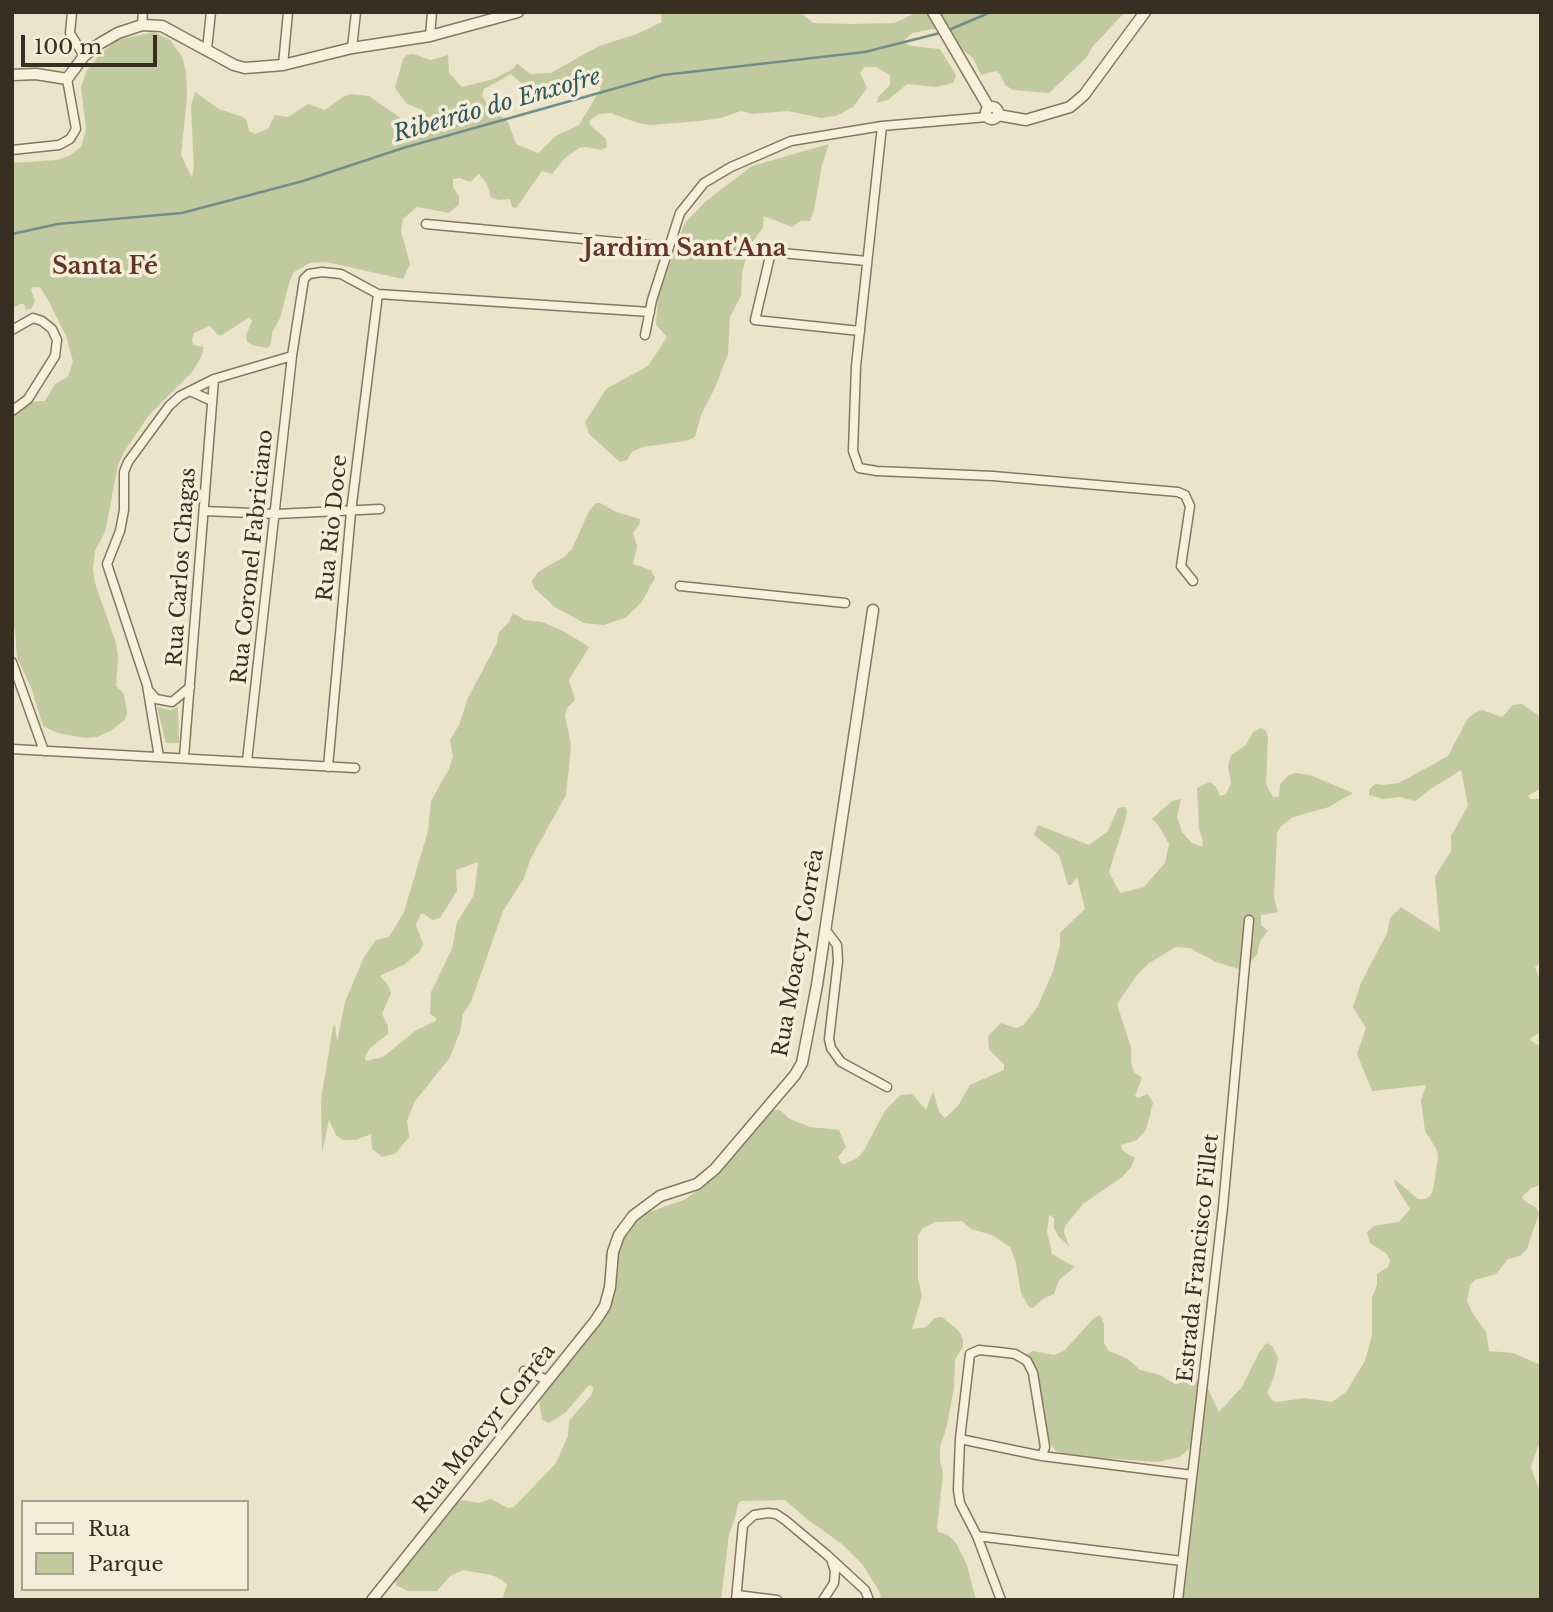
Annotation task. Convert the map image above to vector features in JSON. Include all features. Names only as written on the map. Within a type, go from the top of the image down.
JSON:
[{"type":"street","points":[[72,12],[70,33],[84,56]]},
{"type":"street","points":[[142,24],[143,12]]},
{"type":"street","points":[[207,49],[211,12]]},
{"type":"street","points":[[283,65],[288,12]]},
{"type":"street","points":[[352,48],[356,12]]},
{"type":"street","points":[[430,36],[432,12]]},
{"type":"street","points":[[12,150],[59,145],[70,139],[76,129],[67,79],[84,56],[118,33],[142,24],[162,26],[234,65],[245,68],[283,65],[352,48],[430,36],[518,12]]},
{"type":"street","points":[[933,12],[992,113]]},
{"type":"street","points":[[645,335],[680,213],[704,183],[731,167],[791,141],[883,126],[992,113],[1026,120],[1070,107],[1084,95],[1145,12]]},
{"type":"street","points":[[12,75],[36,74],[67,79]]},
{"type":"street","points":[[883,126],[856,366],[853,451],[859,468],[1178,492],[1185,495],[1189,506],[1181,566],[1193,581]]},
{"type":"street","points":[[426,224],[669,247]]},
{"type":"street","points":[[860,331],[755,320],[771,252],[867,261]]},
{"type":"street","name":"Rua Coronel Fabriciano","points":[[247,761],[292,356],[304,279],[309,274],[322,272],[341,274],[378,294]]},
{"type":"street","points":[[378,294],[650,312]]},
{"type":"street","name":"Rua Rio Doce","points":[[328,767],[351,512],[378,294]]},
{"type":"street","points":[[12,330],[33,318],[43,321],[52,329],[57,340],[55,356],[28,398],[12,411]]},
{"type":"street","points":[[159,758],[148,690],[107,564],[120,531],[124,510],[124,472],[128,462],[169,406],[190,391],[214,379],[292,356]]},
{"type":"street","name":"Rua Carlos Chagas","points":[[184,757],[214,379]]},
{"type":"street","points":[[190,391],[212,401]]},
{"type":"street","points":[[204,511],[276,514],[380,509]]},
{"type":"street","points":[[680,586],[845,603]]},
{"type":"street","name":"Rua Moacyr Corrêa","points":[[372,1600],[605,1306],[611,1287],[613,1252],[619,1235],[633,1216],[660,1196],[698,1184],[715,1169],[803,1063],[873,610]]},
{"type":"street","points":[[12,662],[44,751]]},
{"type":"street","points":[[148,690],[156,699],[172,702],[190,687]]},
{"type":"street","points":[[12,750],[355,768]]},
{"type":"street","name":"Estrada Francisco Fillet","points":[[1178,1600],[1223,1206],[1249,920]]},
{"type":"street","points":[[825,929],[836,946],[838,961],[829,1039],[831,1048],[841,1062],[887,1087]]},
{"type":"street","points":[[1001,1600],[977,1536],[960,1503],[958,1490],[960,1439],[971,1354],[979,1350],[1015,1354],[1027,1361],[1034,1373],[1045,1447],[1042,1456]]},
{"type":"street","points":[[524,1371],[548,1380]]},
{"type":"street","points":[[960,1439],[1042,1456],[1192,1475]]},
{"type":"street","points":[[777,1600],[737,1597],[741,1532],[754,1515],[776,1514],[827,1555],[865,1590],[870,1600]]},
{"type":"street","points":[[977,1536],[1182,1561]]},
{"type":"street","points":[[823,1600],[832,1589],[835,1577],[833,1565],[827,1555]]},
{"type":"green space","points":[[660,12],[800,12],[813,23],[852,24],[894,23],[918,12],[1125,12],[1093,46],[1086,58],[1049,93],[1013,90],[1005,85],[996,71],[981,75],[973,58],[933,29],[912,33],[902,42],[911,46],[940,49],[956,75],[953,83],[936,87],[907,84],[888,100],[877,103],[878,97],[890,85],[890,75],[876,67],[864,67],[860,73],[867,88],[853,107],[836,116],[821,118],[788,111],[752,114],[741,111],[721,118],[650,125],[611,113],[599,114],[591,119],[589,124],[606,139],[607,147],[601,150],[579,148],[565,158],[552,174],[542,171],[516,208],[512,207],[510,199],[498,200],[491,197],[487,184],[479,174],[470,182],[460,178],[453,179],[459,204],[449,213],[417,207],[403,219],[401,231],[410,264],[403,279],[326,262],[310,263],[294,272],[280,318],[272,333],[271,344],[267,348],[247,342],[246,335],[252,321],[250,317],[222,335],[218,335],[210,326],[194,333],[193,345],[204,347],[201,357],[192,372],[149,415],[124,452],[118,465],[105,532],[95,551],[95,583],[116,643],[116,686],[124,694],[127,712],[125,720],[97,737],[86,738],[58,733],[43,726],[31,687],[17,658],[12,623],[12,415],[25,402],[45,401],[55,384],[68,377],[73,361],[66,336],[40,287],[33,287],[31,290],[35,301],[31,309],[26,310],[24,304],[20,304],[12,309],[12,163],[56,160],[69,156],[81,147],[86,129],[81,87],[87,70],[101,53],[118,40],[154,32],[170,40],[182,56],[187,97],[181,155],[192,178],[194,167],[191,106],[195,92],[219,109],[243,117],[247,121],[249,131],[255,134],[268,129],[275,115],[288,117],[308,104],[325,110],[350,94],[369,96],[402,119],[411,121],[422,116],[423,110],[407,104],[395,88],[403,59],[407,55],[413,54],[431,60],[448,55],[449,73],[462,87],[494,79],[514,68],[517,63],[530,74],[551,73],[599,46],[637,34],[662,22]],"holes":[[[511,74],[545,103],[552,89],[566,90],[586,75],[601,88],[579,125],[556,136],[538,153],[516,144],[508,122],[487,104],[482,96],[484,89]]]},
{"type":"green space","points":[[829,144],[810,221],[801,221],[792,227],[764,216],[763,227],[749,247],[742,273],[741,296],[730,317],[728,354],[701,415],[695,437],[686,441],[642,447],[632,452],[627,460],[620,462],[589,434],[585,422],[606,389],[648,366],[667,337],[656,325],[658,296],[684,224],[706,201],[752,166]]},
{"type":"green space","points":[[596,503],[640,519],[633,533],[637,546],[633,564],[651,570],[655,578],[641,603],[625,618],[604,625],[584,623],[555,607],[534,588],[532,581],[538,572],[564,557],[572,549],[589,511]]},
{"type":"green space","points":[[513,613],[525,620],[542,622],[589,647],[569,680],[575,700],[567,708],[565,715],[571,746],[566,795],[531,858],[523,880],[503,911],[471,1002],[463,1014],[460,1032],[449,1059],[415,1101],[407,1121],[409,1137],[395,1154],[382,1157],[372,1149],[371,1134],[356,1140],[343,1140],[336,1135],[329,1120],[322,1153],[321,1100],[333,1027],[335,1025],[337,1042],[345,1002],[364,957],[376,940],[389,937],[404,912],[428,831],[431,801],[449,769],[453,756],[450,740],[460,723],[467,700],[497,643],[499,632],[509,622]],"holes":[[[478,862],[474,895],[457,922],[452,949],[431,992],[430,1014],[436,1021],[415,1031],[383,1057],[366,1061],[369,1049],[388,1034],[388,1026],[382,1014],[391,993],[380,976],[405,964],[420,951],[423,944],[416,925],[420,915],[423,913],[432,920],[440,918],[457,891],[456,870]]]},
{"type":"green space","points":[[1522,704],[1541,717],[1541,788],[1528,796],[1531,799],[1541,799],[1541,962],[1535,967],[1541,984],[1541,1032],[1530,1040],[1541,1047],[1541,1185],[1531,1188],[1522,1197],[1536,1207],[1539,1213],[1527,1249],[1520,1256],[1508,1259],[1496,1274],[1475,1280],[1470,1285],[1467,1301],[1486,1332],[1489,1351],[1513,1353],[1541,1365],[1541,1445],[1538,1446],[1531,1467],[1541,1495],[1541,1600],[1182,1600],[1192,1446],[1180,1457],[1157,1462],[1057,1452],[1049,1442],[1035,1396],[1034,1373],[1025,1355],[1033,1351],[1054,1355],[1064,1351],[1094,1318],[1100,1315],[1104,1324],[1104,1343],[1109,1351],[1128,1359],[1140,1370],[1160,1375],[1171,1382],[1190,1379],[1200,1382],[1208,1389],[1219,1412],[1242,1387],[1260,1351],[1267,1343],[1273,1347],[1278,1358],[1267,1393],[1273,1401],[1304,1398],[1332,1402],[1346,1392],[1365,1361],[1372,1335],[1372,1298],[1377,1285],[1377,1274],[1388,1267],[1390,1261],[1387,1254],[1370,1243],[1367,1232],[1374,1226],[1399,1222],[1410,1209],[1394,1179],[1418,1199],[1430,1196],[1438,1158],[1437,1150],[1425,1131],[1421,1101],[1426,1085],[1372,1091],[1357,1054],[1366,1028],[1353,1007],[1361,983],[1387,933],[1390,918],[1401,907],[1440,932],[1435,877],[1451,851],[1451,836],[1468,806],[1461,770],[1416,801],[1399,797],[1383,799],[1369,795],[1369,790],[1375,784],[1399,783],[1448,756],[1468,718],[1477,712],[1482,710],[1502,717],[1513,705]]},
{"type":"green space","points":[[157,707],[170,710],[178,707],[179,743],[166,743]]},
{"type":"green space","points":[[1261,728],[1266,731],[1268,737],[1266,784],[1273,797],[1279,797],[1280,784],[1289,775],[1296,773],[1310,775],[1353,793],[1329,807],[1293,817],[1281,826],[1277,833],[1274,899],[1278,912],[1261,915],[1261,925],[1268,931],[1247,967],[1242,970],[1216,962],[1190,948],[1176,947],[1149,963],[1117,1004],[1131,1048],[1134,1072],[1142,1078],[1135,1096],[1138,1098],[1148,1094],[1153,1103],[1146,1130],[1137,1140],[1121,1145],[1123,1151],[1135,1158],[1131,1167],[1122,1177],[1083,1204],[1065,1226],[1064,1232],[1069,1246],[1058,1236],[1054,1228],[1054,1218],[1049,1216],[1047,1232],[1052,1254],[1075,1267],[1059,1280],[1054,1294],[1033,1308],[1029,1307],[1021,1293],[1016,1263],[1010,1247],[992,1235],[971,1229],[962,1221],[935,1222],[923,1228],[918,1235],[918,1279],[922,1296],[912,1329],[926,1327],[935,1318],[942,1317],[959,1331],[963,1340],[963,1347],[955,1359],[954,1387],[940,1447],[943,1474],[937,1528],[956,1543],[967,1565],[976,1600],[881,1600],[880,1593],[863,1565],[842,1544],[785,1500],[741,1501],[738,1504],[729,1534],[721,1600],[502,1600],[507,1585],[502,1580],[492,1575],[463,1570],[450,1576],[437,1591],[408,1591],[396,1585],[395,1573],[445,1508],[462,1500],[479,1503],[491,1499],[508,1508],[514,1507],[556,1463],[568,1436],[569,1421],[592,1394],[593,1388],[591,1385],[587,1387],[566,1412],[549,1423],[542,1420],[539,1399],[593,1330],[608,1292],[605,1255],[616,1234],[635,1217],[684,1200],[704,1186],[761,1117],[774,1110],[780,1110],[790,1119],[810,1127],[839,1130],[846,1147],[838,1157],[844,1164],[856,1159],[863,1152],[886,1109],[901,1095],[912,1094],[926,1110],[933,1091],[939,1112],[945,1118],[958,1106],[970,1085],[1004,1070],[1004,1064],[989,1050],[988,1036],[1001,1023],[1016,1028],[1024,1025],[1038,1006],[1053,971],[1060,945],[1060,933],[1085,909],[1077,877],[1068,885],[1059,855],[1034,835],[1038,825],[1089,845],[1108,831],[1118,808],[1125,807],[1125,821],[1109,872],[1120,893],[1144,887],[1165,863],[1169,844],[1152,819],[1172,801],[1181,799],[1177,816],[1182,832],[1192,843],[1202,847],[1197,788],[1210,782],[1220,796],[1226,794],[1231,783],[1228,766],[1231,755],[1246,745],[1253,732]]},
{"type":"waterway","name":"Ribeirão do Enxofre","points":[[12,234],[58,224],[182,213],[303,181],[403,148],[663,75],[865,52],[944,32],[991,12]]},
{"type":"district","name":"Jardim Sant'Ana","points":[[685,249]]},
{"type":"district","name":"Santa Fé","points":[[105,267]]}]
